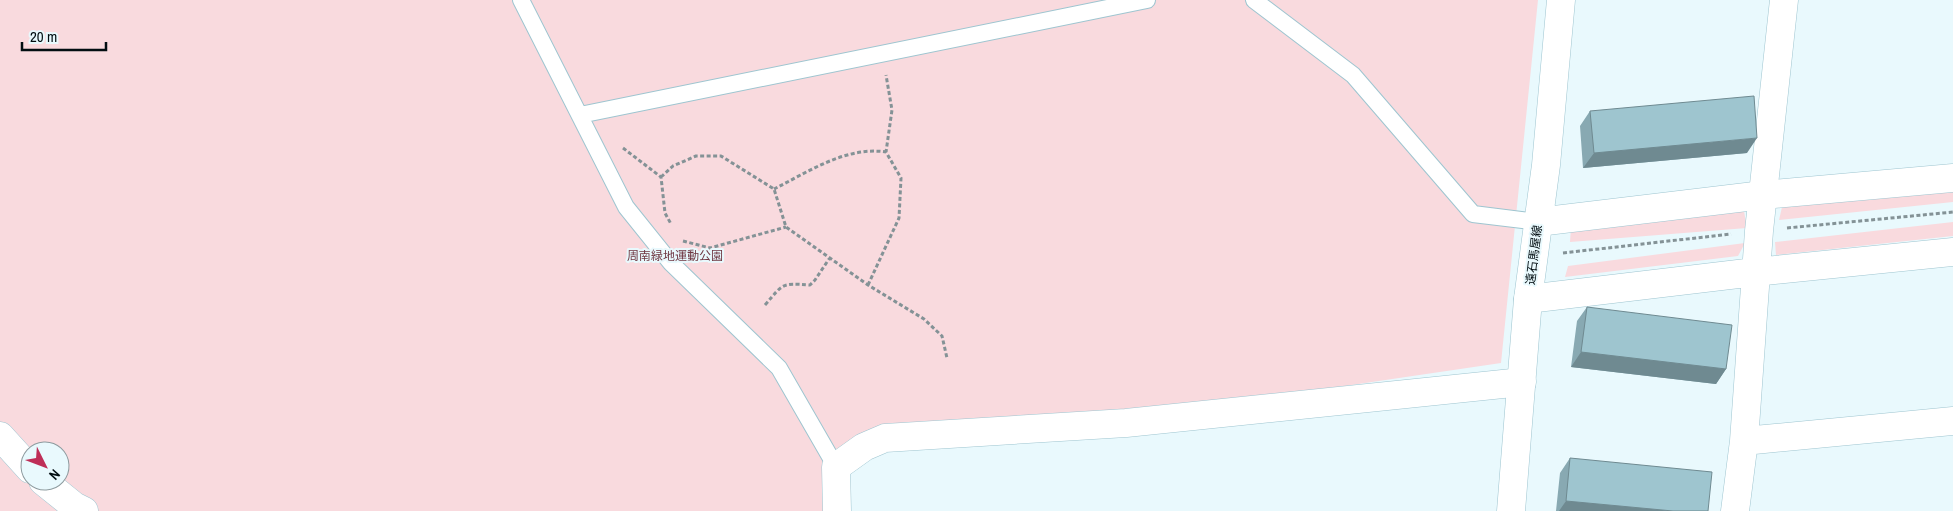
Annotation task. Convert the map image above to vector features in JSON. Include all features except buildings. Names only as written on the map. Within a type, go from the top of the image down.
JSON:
[{"type":"street","name":"遠石馬屋線","points":[[1511,511],[1528,299],[1546,165],[1561,0]]},
{"type":"street","points":[[1736,511],[1744,441],[1755,272],[1784,0]]},
{"type":"street","points":[[1538,222],[1763,196],[1953,178]]},
{"type":"street","points":[[1528,299],[1755,272],[1953,252]]},
{"type":"street","points":[[837,511],[836,467],[864,447],[885,438],[1126,422],[1522,382]]},
{"type":"street","points":[[1744,441],[1953,421]]},
{"type":"street","points":[[0,436],[20,458]]},
{"type":"street","points":[[55,491],[74,506],[84,511]]},
{"type":"lane","points":[[521,0],[626,208],[670,263],[779,368],[836,467]]},
{"type":"lane","points":[[580,115],[1147,0]]},
{"type":"lane","points":[[1254,0],[1353,75],[1473,214],[1538,222]]},
{"type":"path","points":[[868,285],[899,218],[901,178],[886,152],[892,110],[882,54]]},
{"type":"path","points":[[774,189],[833,159],[875,150],[886,152]]},
{"type":"path","points":[[673,227],[664,213],[660,177],[673,166],[696,156],[721,156],[774,189],[786,226],[829,259],[930,324],[942,336],[947,358]]},
{"type":"path","points":[[682,240],[710,248],[786,226]]},
{"type":"path","points":[[765,305],[782,285],[810,285],[829,259]]},
{"type":"green space","name":"周南緑地運動公園","points":[[0,0],[1538,0],[1501,363],[1093,423],[873,438],[843,463],[844,511],[0,511]]},
{"type":"green space","points":[[1953,188],[1953,202],[1779,220],[1782,207]]},
{"type":"green space","points":[[1744,211],[1747,228],[1570,242],[1571,227]]},
{"type":"green space","points":[[1953,222],[1953,236],[1776,255],[1775,242]]},
{"type":"green space","points":[[1745,243],[1738,256],[1565,277],[1568,266]]}]
